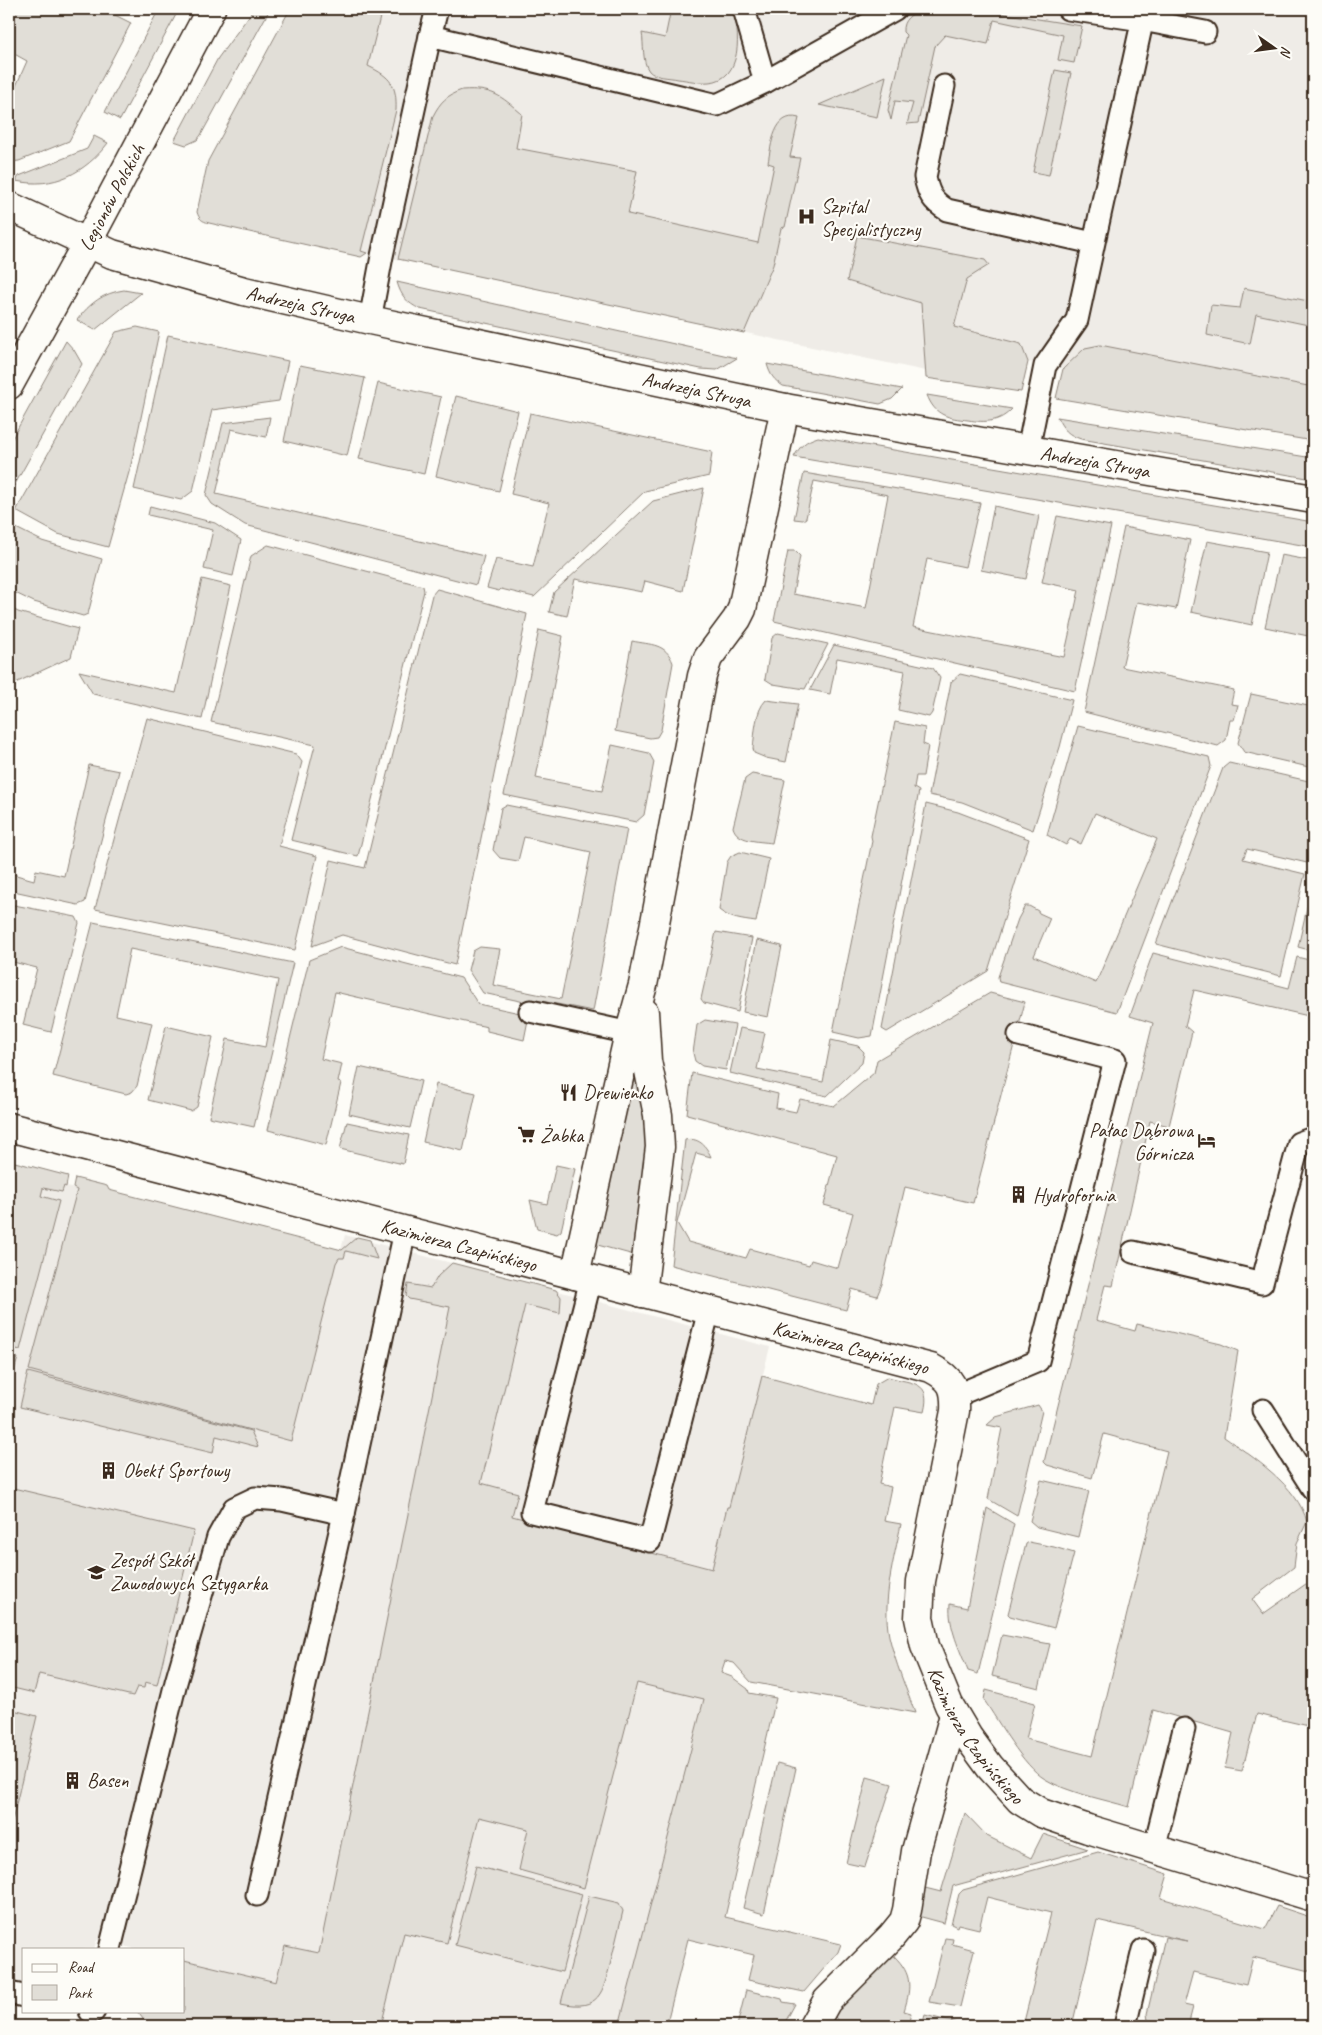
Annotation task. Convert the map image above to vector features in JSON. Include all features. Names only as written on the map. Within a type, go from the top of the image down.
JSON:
[{"type":"street","name":"Legionów Polskich","points":[[9,385],[87,243],[211,9]]},
{"type":"street","name":"Andrzeja Struga","points":[[9,206],[112,254],[203,280],[370,320],[785,408],[1313,499]]},
{"type":"street","points":[[583,1277],[630,1033],[643,985],[702,676],[708,658],[737,619],[742,608],[785,408]]},
{"type":"street","points":[[642,1293],[660,1147],[658,1115],[646,1051],[643,985]]},
{"type":"street","name":"Kazimierza Czapińskiego","points":[[9,1127],[931,1368],[951,1382],[956,1396],[955,1412],[921,1581],[919,1618],[925,1646],[954,1715],[990,1767],[1020,1800],[1031,1808],[1088,1829],[1313,1897]]},
{"type":"street","points":[[813,2026],[827,2001],[891,1937],[904,1921],[916,1851],[954,1715]]},
{"type":"lane","points":[[370,320],[382,256],[437,9]]},
{"type":"lane","points":[[744,9],[765,82]]},
{"type":"lane","points":[[430,36],[717,105],[765,82],[895,9]]},
{"type":"lane","points":[[1068,9],[1143,14],[1205,32]]},
{"type":"lane","points":[[1028,450],[1045,366],[1077,320],[1143,14]]},
{"type":"lane","points":[[944,86],[925,177],[927,191],[934,202],[947,210],[1093,243]]},
{"type":"lane","points":[[530,1011],[630,1033]]},
{"type":"lane","points":[[956,1396],[1038,1361],[1115,1060],[1019,1036]]},
{"type":"lane","points":[[1133,1252],[1262,1283],[1299,1143],[1313,1138]]},
{"type":"lane","points":[[257,1895],[344,1514],[405,1231]]},
{"type":"lane","points":[[583,1277],[532,1512],[650,1541],[709,1310]]},
{"type":"lane","points":[[1263,1410],[1313,1489]]},
{"type":"lane","points":[[110,1948],[176,1682],[218,1537],[234,1508],[255,1498],[282,1500],[344,1514]]},
{"type":"lane","points":[[1154,1849],[1184,1729]]},
{"type":"lane","points":[[1125,2026],[1143,1950]]},
{"type":"lane","points":[[9,1993],[22,1996]]},
{"type":"shaded area","name":"Szpital Specjalistyczny","points":[[339,9],[1313,9],[1313,411],[1028,362],[1021,344],[935,373],[344,248]]},
{"type":"shaded area","points":[[9,1172],[339,1257],[345,1235],[770,1347],[713,1569],[414,1490],[413,1494],[386,1623],[709,1691],[626,2026],[301,2026],[285,1947],[276,1983],[185,1960],[185,1948],[132,1948],[97,1940],[94,1948],[22,1948],[22,1985],[9,1982]]},
{"type":"green space","points":[[9,9],[103,9],[131,23],[69,141],[19,161],[9,162],[9,102],[27,61],[9,51]]},
{"type":"green space","points":[[159,9],[179,9],[120,120],[105,112]]},
{"type":"green space","points":[[254,9],[270,9],[201,135],[197,140],[186,145],[174,141],[218,58]]},
{"type":"green space","points":[[290,9],[382,9],[368,66],[382,74],[391,83],[394,88],[396,110],[361,251],[367,253],[361,257],[209,223],[201,219],[197,212],[208,161]]},
{"type":"green space","points":[[671,9],[733,9],[737,42],[733,64],[728,73],[720,79],[705,82],[659,76],[649,71],[644,58],[642,33],[665,38]]},
{"type":"green space","points":[[921,9],[975,9],[1082,26],[1074,63],[1058,60],[1063,35],[994,20],[988,44],[945,35],[935,46],[918,123],[907,124],[913,103],[895,101],[891,120],[888,110],[906,35],[903,32],[904,24],[908,18]]},
{"type":"green space","points":[[1055,70],[1071,73],[1049,175],[1033,172]]},
{"type":"green space","points":[[886,76],[877,117],[819,105]]},
{"type":"green space","points":[[462,90],[481,90],[495,94],[522,114],[516,148],[637,171],[628,214],[758,243],[774,165],[768,163],[775,132],[784,120],[791,117],[799,118],[790,157],[800,158],[785,227],[781,228],[773,265],[744,333],[398,259],[433,116],[444,100]]},
{"type":"green space","points":[[94,136],[108,143],[99,154],[79,170],[68,176],[43,183],[16,181],[19,176],[87,149]]},
{"type":"green space","points":[[857,236],[985,260],[989,265],[967,279],[954,327],[1021,344],[1028,362],[1021,392],[926,378],[921,303],[847,281]]},
{"type":"green space","points":[[397,282],[737,358],[717,370],[701,369],[420,309],[405,298]]},
{"type":"green space","points":[[1244,288],[1313,302],[1313,326],[1256,314],[1250,344],[1207,335],[1211,305],[1240,308]]},
{"type":"green space","points":[[124,290],[141,293],[95,330],[77,320],[103,296]]},
{"type":"green space","points":[[137,327],[159,332],[131,465],[108,547],[58,534],[16,511],[116,332]]},
{"type":"green space","points":[[168,335],[288,361],[279,401],[212,410],[193,491],[181,500],[134,489]]},
{"type":"green space","points":[[66,341],[82,364],[9,495],[9,444]]},
{"type":"green space","points":[[1100,345],[1313,387],[1313,441],[1056,398],[1063,369],[1085,348]]},
{"type":"green space","points":[[767,364],[902,389],[892,399],[880,404],[783,386],[773,377]]},
{"type":"green space","points":[[300,365],[365,378],[347,456],[284,441]]},
{"type":"green space","points":[[378,383],[441,397],[424,474],[359,459]]},
{"type":"green space","points":[[927,395],[1012,409],[1003,417],[992,420],[981,421],[954,418],[938,412]]},
{"type":"green space","points":[[456,396],[518,411],[499,491],[436,476]]},
{"type":"green space","points":[[530,413],[712,452],[709,476],[645,491],[534,597],[501,589],[499,591],[487,588],[496,559],[533,567],[549,503],[511,494]]},
{"type":"green space","points":[[270,417],[266,437],[231,429],[216,494],[484,556],[476,585],[245,525],[212,504],[206,495],[223,423]]},
{"type":"green space","points":[[1057,417],[1313,458],[1313,479],[1081,439],[1066,431]]},
{"type":"green space","points":[[818,437],[1313,522],[1313,547],[794,457],[803,444]]},
{"type":"green space","points":[[804,473],[980,503],[965,567],[927,559],[913,627],[1064,657],[1079,590],[1042,582],[1057,516],[1111,526],[1075,691],[774,621],[788,551],[795,551],[800,556],[793,594],[866,608],[888,495],[814,481],[806,518],[803,520],[794,519]]},
{"type":"green space","points":[[704,488],[683,591],[645,581],[642,592],[575,579],[567,616],[549,612],[554,592],[653,501]]},
{"type":"green space","points":[[150,506],[215,523],[241,540],[233,576],[204,569],[213,530],[148,515]]},
{"type":"green space","points":[[994,506],[1039,516],[1026,579],[981,570]]},
{"type":"green space","points":[[10,525],[42,541],[102,559],[88,614],[83,616],[34,602],[9,590]]},
{"type":"green space","points":[[1124,527],[1190,540],[1176,609],[1137,602],[1122,667],[1234,690],[1231,704],[1238,705],[1234,720],[1230,720],[1226,740],[1218,746],[1084,712]]},
{"type":"green space","points":[[1207,541],[1267,552],[1252,625],[1191,612]]},
{"type":"green space","points":[[268,545],[423,586],[424,591],[358,856],[291,840],[315,745],[211,722],[251,556]]},
{"type":"green space","points":[[1281,555],[1313,561],[1313,637],[1265,627]]},
{"type":"green space","points":[[202,579],[231,586],[202,719],[93,694],[79,671],[176,693]]},
{"type":"green space","points":[[437,589],[527,614],[455,965],[342,935],[312,946],[331,860],[365,868],[432,595]]},
{"type":"green space","points":[[9,607],[18,612],[78,629],[71,657],[9,686]]},
{"type":"green space","points":[[539,630],[563,636],[536,778],[602,791],[612,745],[649,753],[654,762],[644,815],[636,822],[504,795]]},
{"type":"green space","points":[[778,633],[828,644],[805,689],[773,684],[765,679],[772,638]]},
{"type":"green space","points":[[632,641],[662,648],[670,656],[673,663],[661,730],[657,737],[650,738],[615,731]]},
{"type":"green space","points":[[834,645],[933,668],[940,678],[932,713],[929,717],[898,710],[905,671],[837,658],[830,694],[810,690]]},
{"type":"green space","points":[[960,674],[1072,700],[1060,747],[1033,830],[962,802],[929,795],[951,682]]},
{"type":"green space","points":[[1251,694],[1313,707],[1313,768],[1244,752],[1238,743]]},
{"type":"green space","points":[[766,700],[798,704],[786,762],[766,758],[754,753],[755,729],[760,710]]},
{"type":"green space","points":[[147,718],[296,754],[302,762],[279,846],[317,856],[295,950],[95,909]]},
{"type":"green space","points":[[895,722],[925,728],[923,744],[928,746],[923,776],[916,776],[914,788],[919,791],[872,1036],[859,1038],[833,1032]]},
{"type":"green space","points":[[1078,726],[1209,757],[1211,766],[1117,1012],[999,982],[998,977],[1018,919],[1025,906],[1029,906],[1050,918],[1034,956],[1096,983],[1157,839],[1095,813],[1081,844],[1070,839],[1066,845],[1047,835]]},
{"type":"green space","points":[[1229,763],[1313,782],[1313,840],[1307,863],[1247,849],[1243,859],[1305,874],[1281,976],[1156,944],[1223,768]]},
{"type":"green space","points":[[89,765],[119,771],[85,902],[78,905],[9,890],[9,873],[34,880],[36,870],[64,876]]},
{"type":"green space","points":[[752,774],[785,780],[772,843],[755,841],[739,836],[733,827],[745,779]]},
{"type":"green space","points":[[926,804],[958,812],[1029,839],[988,971],[887,1032],[882,1029]]},
{"type":"green space","points":[[506,805],[627,829],[593,1011],[531,999],[529,1003],[483,993],[468,970],[473,951],[480,947],[500,949],[493,985],[561,999],[591,852],[524,837],[518,861],[500,858],[493,850],[501,808]]},
{"type":"green space","points":[[740,852],[769,859],[756,922],[741,920],[719,910],[727,862],[731,856]]},
{"type":"green space","points":[[1313,881],[1313,951],[1298,947]]},
{"type":"green space","points":[[9,904],[76,917],[79,923],[51,1032],[23,1025],[37,968],[9,961]]},
{"type":"green space","points":[[93,922],[293,963],[254,1127],[209,1117],[227,1039],[265,1047],[278,980],[130,949],[116,1015],[152,1023],[137,1086],[132,1092],[126,1094],[53,1076]]},
{"type":"green space","points":[[716,932],[752,938],[738,1012],[704,1003],[701,999]]},
{"type":"green space","points":[[757,940],[782,946],[768,1017],[743,1012]]},
{"type":"green space","points":[[341,947],[461,978],[478,1004],[529,1015],[524,1040],[487,1031],[487,1027],[335,992],[321,1059],[342,1064],[338,1082],[341,1083],[326,1145],[268,1130],[309,960]]},
{"type":"green space","points":[[1153,953],[1289,988],[1297,957],[1313,961],[1313,1017],[1194,990],[1185,1026],[1192,1032],[1169,1126],[1150,1121],[1113,1286],[1105,1285],[1096,1320],[1135,1331],[1137,1324],[1221,1344],[1238,1351],[1224,1437],[1261,1463],[1284,1485],[1294,1496],[1307,1522],[1297,1543],[1294,1567],[1252,1599],[1263,1614],[1313,1579],[1313,1727],[1257,1714],[1242,1771],[1225,1768],[1233,1733],[1153,1710],[1129,1807],[1075,1792],[1045,1779],[1020,1754],[984,1700],[986,1690],[1035,1703],[1026,1739],[1092,1756],[1167,1451],[1104,1434],[1092,1478],[1047,1465],[1044,1462],[1153,1023],[1130,1016]]},
{"type":"green space","points":[[990,993],[1025,1002],[973,1203],[905,1187],[882,1284],[877,1296],[852,1289],[846,1310],[671,1265],[685,1140],[698,1141],[707,1149],[711,1157],[696,1153],[677,1223],[688,1242],[746,1258],[750,1249],[809,1265],[811,1260],[838,1268],[853,1213],[824,1205],[837,1155],[687,1114],[692,1073],[778,1094],[776,1108],[796,1112],[800,1099],[834,1106],[874,1073],[877,1060]]},
{"type":"green space","points":[[705,1020],[735,1025],[726,1070],[702,1066],[695,1061],[693,1053],[697,1025]]},
{"type":"green space","points":[[166,1026],[213,1037],[197,1107],[191,1111],[148,1100]]},
{"type":"green space","points":[[740,1028],[765,1033],[757,1069],[823,1082],[831,1040],[858,1046],[864,1052],[862,1063],[827,1096],[730,1073]]},
{"type":"green space","points":[[633,1066],[636,1066],[648,1137],[634,1255],[594,1244]]},
{"type":"green space","points":[[359,1067],[421,1081],[410,1128],[349,1114]]},
{"type":"green space","points":[[436,1084],[476,1093],[463,1151],[423,1142]]},
{"type":"green space","points":[[347,1122],[409,1135],[403,1164],[340,1149]]},
{"type":"green space","points":[[9,1162],[68,1176],[66,1187],[64,1186],[62,1192],[43,1188],[41,1196],[59,1201],[20,1350],[9,1347]]},
{"type":"green space","points":[[556,1165],[575,1169],[561,1231],[557,1234],[537,1229],[530,1200],[547,1204]]},
{"type":"green space","points":[[75,1178],[107,1186],[109,1190],[342,1250],[357,1237],[370,1240],[377,1259],[346,1251],[344,1258],[339,1258],[336,1263],[291,1441],[29,1370],[77,1190],[73,1188]]},
{"type":"green space","points":[[452,1263],[556,1290],[561,1297],[560,1313],[525,1305],[481,1483],[518,1493],[512,1516],[712,1569],[762,1376],[871,1405],[876,1384],[888,1377],[912,1383],[923,1389],[926,1402],[924,1412],[895,1407],[879,1484],[891,1487],[884,1521],[901,1524],[888,1594],[887,1622],[894,1655],[915,1713],[751,1682],[734,1663],[725,1661],[721,1673],[732,1677],[748,1689],[749,1693],[776,1698],[725,1917],[841,1944],[838,1952],[804,1992],[748,1980],[754,1955],[688,1939],[666,2026],[619,2026],[704,1699],[637,1683],[584,1888],[519,1870],[528,1829],[479,1817],[447,1943],[404,1933],[381,2026],[153,2026],[146,2023],[138,2012],[185,2012],[185,1960],[276,1982],[285,1946],[319,1953],[450,1307],[409,1299],[406,1296],[408,1284],[431,1288],[438,1276]]},
{"type":"green space","points":[[9,1356],[18,1358],[10,1384],[9,1384]]},
{"type":"green space","points":[[28,1372],[251,1431],[258,1447],[216,1436],[213,1453],[20,1407]]},
{"type":"green space","points":[[1038,1405],[1042,1411],[1017,1516],[988,1499],[1002,1428],[987,1425],[996,1417]]},
{"type":"green space","points":[[1313,1428],[1313,1484],[1307,1476]]},
{"type":"green space","points":[[1041,1480],[1089,1491],[1078,1537],[1037,1527],[1030,1521]]},
{"type":"green space","points":[[9,1487],[194,1531],[157,1685],[145,1682],[144,1688],[137,1687],[133,1696],[39,1674],[34,1693],[9,1687]]},
{"type":"green space","points":[[987,1508],[1014,1524],[978,1674],[968,1671],[955,1638],[950,1604],[967,1608]]},
{"type":"green space","points":[[1029,1542],[1074,1553],[1054,1628],[1008,1614],[1026,1544]]},
{"type":"green space","points":[[1002,1635],[1050,1644],[1039,1688],[992,1676]]},
{"type":"green space","points":[[9,1709],[37,1716],[9,1834],[9,1754],[12,1755],[16,1736],[9,1734]]},
{"type":"green space","points":[[777,1763],[796,1768],[764,1914],[743,1908]]},
{"type":"green space","points":[[867,1777],[892,1784],[865,1867],[846,1863]]},
{"type":"green space","points":[[965,1813],[987,1836],[1031,1858],[1043,1834],[1088,1849],[953,1886],[944,1923],[918,1916],[921,1887],[941,1892]]},
{"type":"green space","points":[[1098,1852],[1168,1874],[1161,1898],[1265,1929],[1277,1906],[1313,1918],[1313,1972],[1253,1957],[1246,1985],[1193,1972],[1184,2005],[1193,2007],[1188,2026],[1149,2026],[1147,2014],[1165,1937],[1187,1941],[1097,1920],[1072,2026],[1023,2026],[1051,1913],[987,1897],[979,1929],[958,1924],[957,1927],[951,1924],[959,1894],[963,1890]]},
{"type":"green space","points":[[476,1866],[582,1894],[562,1972],[455,1945]]},
{"type":"green space","points":[[589,1896],[619,1903],[623,1911],[608,1972],[602,1990],[592,2002],[584,2005],[561,2003]]},
{"type":"green space","points":[[945,1938],[953,1939],[952,1944],[974,1950],[960,2007],[929,2002]]},
{"type":"green space","points":[[890,1952],[903,1966],[908,1979],[908,1994],[904,2011],[911,2013],[908,2026],[841,2026],[832,2012]]},
{"type":"green space","points":[[746,1990],[795,2004],[783,2026],[737,2026]]},
{"type":"green space","points":[[925,2015],[956,2023],[955,2026],[922,2026]]},
{"type":"place","name":"Szpital Specjalistyczny","points":[[807,217]]},
{"type":"place","name":"Drewienko","points":[[569,1092]]},
{"type":"place","name":"Żabka","points":[[526,1135]]},
{"type":"place","name":"Pałac Dąbrowa Górnicza","points":[[1207,1141]]},
{"type":"place","name":"Hydrofornia","points":[[1019,1195]]},
{"type":"place","name":"Obekt Sportowy","points":[[109,1470]]},
{"type":"place","name":"Zespół Szkół Zawodowych Sztygarka","points":[[96,1572]]},
{"type":"place","name":"Basen","points":[[73,1780]]}]
